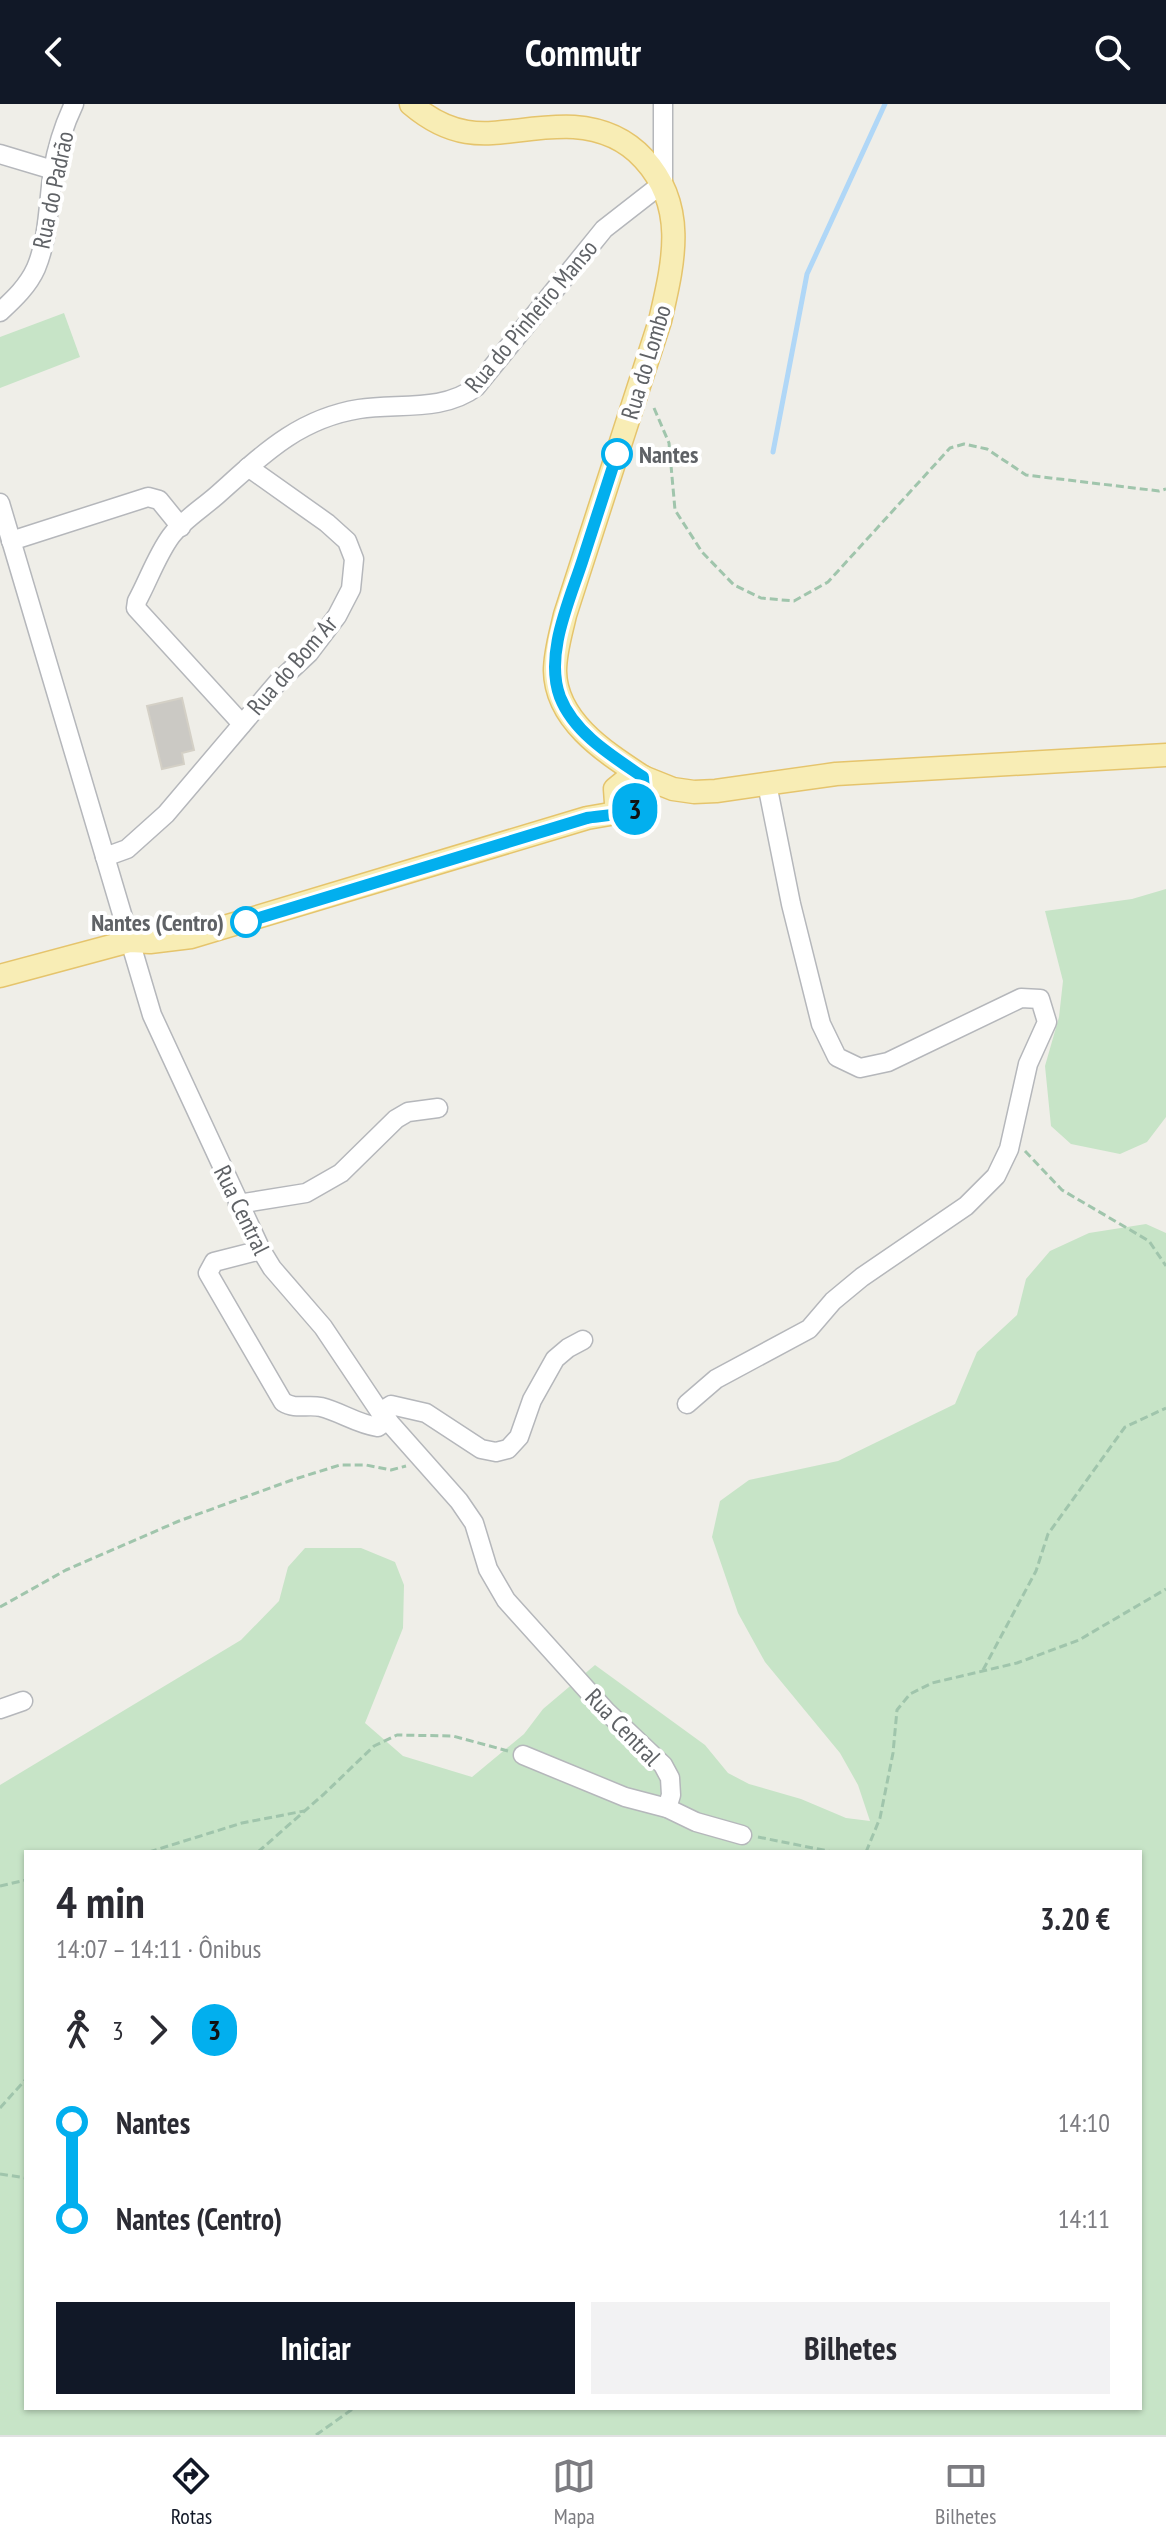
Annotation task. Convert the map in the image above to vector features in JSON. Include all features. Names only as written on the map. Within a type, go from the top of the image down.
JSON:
[{"type":"main road","name":"Rua do Lombo","points":[[411,104],[431,121],[461,133],[494,134],[570,127],[596,129],[618,137],[637,151],[663,183],[673,229],[672,271],[660,321],[565,615],[555,672],[560,696],[572,719],[628,787]]},
{"type":"main road","points":[[0,976],[130,941],[191,937],[587,818],[628,787],[694,792],[892,769],[1166,755]]},
{"type":"street","name":"Rua do Padrão","points":[[0,312],[19,295],[35,271],[43,246],[53,170],[74,104]]},
{"type":"street","points":[[663,104],[663,183]]},
{"type":"street","points":[[0,154],[53,170]]},
{"type":"street","name":"Rua do Pinheiro Manso","points":[[242,724],[136,608],[170,537],[275,444],[329,415],[362,408],[450,402],[464,396],[476,387],[604,229],[663,183]]},
{"type":"street","name":"Rua do Bom Ar","points":[[105,857],[127,849],[166,814],[319,640],[337,616],[351,589],[354,559],[347,541],[327,523],[248,467]]},
{"type":"street","points":[[11,541],[148,497],[159,500],[181,527]]},
{"type":"street","name":"Rua Central","points":[[0,503],[152,1015],[261,1250],[272,1268],[323,1327],[384,1416],[459,1501],[474,1523],[488,1569],[506,1600],[606,1711],[663,1765],[670,1778],[671,1795],[667,1808]]},
{"type":"street","points":[[687,1404],[716,1379],[809,1329],[833,1301],[862,1277],[966,1206],[996,1176],[1012,1137],[1028,1064],[1047,1022],[1040,999],[1021,998],[888,1062],[860,1068],[837,1057],[821,1024],[791,904],[767,784]]},
{"type":"street","points":[[238,1204],[306,1193],[341,1173],[396,1119],[408,1112],[438,1108]]},
{"type":"street","points":[[261,1250],[214,1262],[208,1273],[283,1402],[299,1408],[324,1408],[360,1424],[378,1427],[391,1405],[426,1413],[481,1449],[496,1452],[508,1449],[519,1437],[532,1400],[555,1359],[583,1340]]},
{"type":"street","points":[[0,1709],[23,1701]]},
{"type":"street","name":"Rua Central","points":[[523,1755],[625,1797],[667,1808],[696,1822],[742,1835]]},
{"type":"path","points":[[641,379],[669,443],[675,510],[702,552],[734,585],[761,598],[794,601],[828,582],[950,448],[964,444],[987,449],[1026,475],[1114,487],[1166,489]]},
{"type":"path","points":[[1012,1137],[1062,1190],[1149,1241],[1166,1266]]},
{"type":"path","points":[[983,1671],[1036,1571],[1048,1534],[1125,1427],[1166,1408]]},
{"type":"path","points":[[0,1607],[66,1570],[179,1521],[263,1490],[340,1465],[366,1465],[391,1470],[404,1467],[419,1455]]},
{"type":"path","points":[[867,1850],[880,1818],[893,1753],[897,1710],[910,1694],[921,1688],[1017,1663],[1079,1640],[1166,1589]]},
{"type":"path","points":[[260,1850],[374,1746],[397,1735],[453,1736],[523,1755]]},
{"type":"path","points":[[155,1850],[242,1823],[306,1810]]},
{"type":"path","points":[[742,1835],[822,1850]]},
{"type":"path","points":[[0,1886],[24,1880]]},
{"type":"path","points":[[0,2108],[24,2081]]},
{"type":"path","points":[[0,2174],[24,2178]]},
{"type":"path","points":[[316,2435],[351,2410]]},
{"type":"green space","points":[[64,313],[80,357],[0,388],[0,337]]},
{"type":"green space","points":[[1166,889],[1166,1117],[1147,1142],[1120,1154],[1071,1144],[1051,1126],[1045,1066],[1059,1017],[1063,981],[1045,911],[1132,899]]},
{"type":"green space","points":[[1146,1224],[1166,1233],[1166,2435],[0,2435],[0,1785],[241,1640],[279,1601],[288,1567],[305,1548],[361,1548],[395,1562],[404,1585],[403,1628],[365,1723],[403,1756],[472,1777],[524,1734],[543,1709],[595,1665],[705,1745],[728,1773],[749,1784],[801,1799],[846,1818],[870,1821],[858,1785],[840,1753],[765,1662],[738,1613],[712,1537],[720,1501],[749,1480],[838,1461],[955,1404],[977,1352],[1017,1315],[1026,1279],[1050,1251],[1089,1233]]},
{"type":"building","points":[[182,698],[194,750],[182,753],[184,764],[162,769],[147,706]]},
{"type":"waterway","points":[[773,452],[807,274],[885,104]]},
{"type":"bus line","name":"3","points":[[246,922],[587,818],[633,810],[642,804],[645,794],[643,777],[590,738],[572,719],[560,696],[555,672],[565,615],[617,454]]},
{"type":"place","name":"Nantes","points":[[617,454]]},
{"type":"place","name":"Nantes (Centro)","points":[[246,922]]}]
